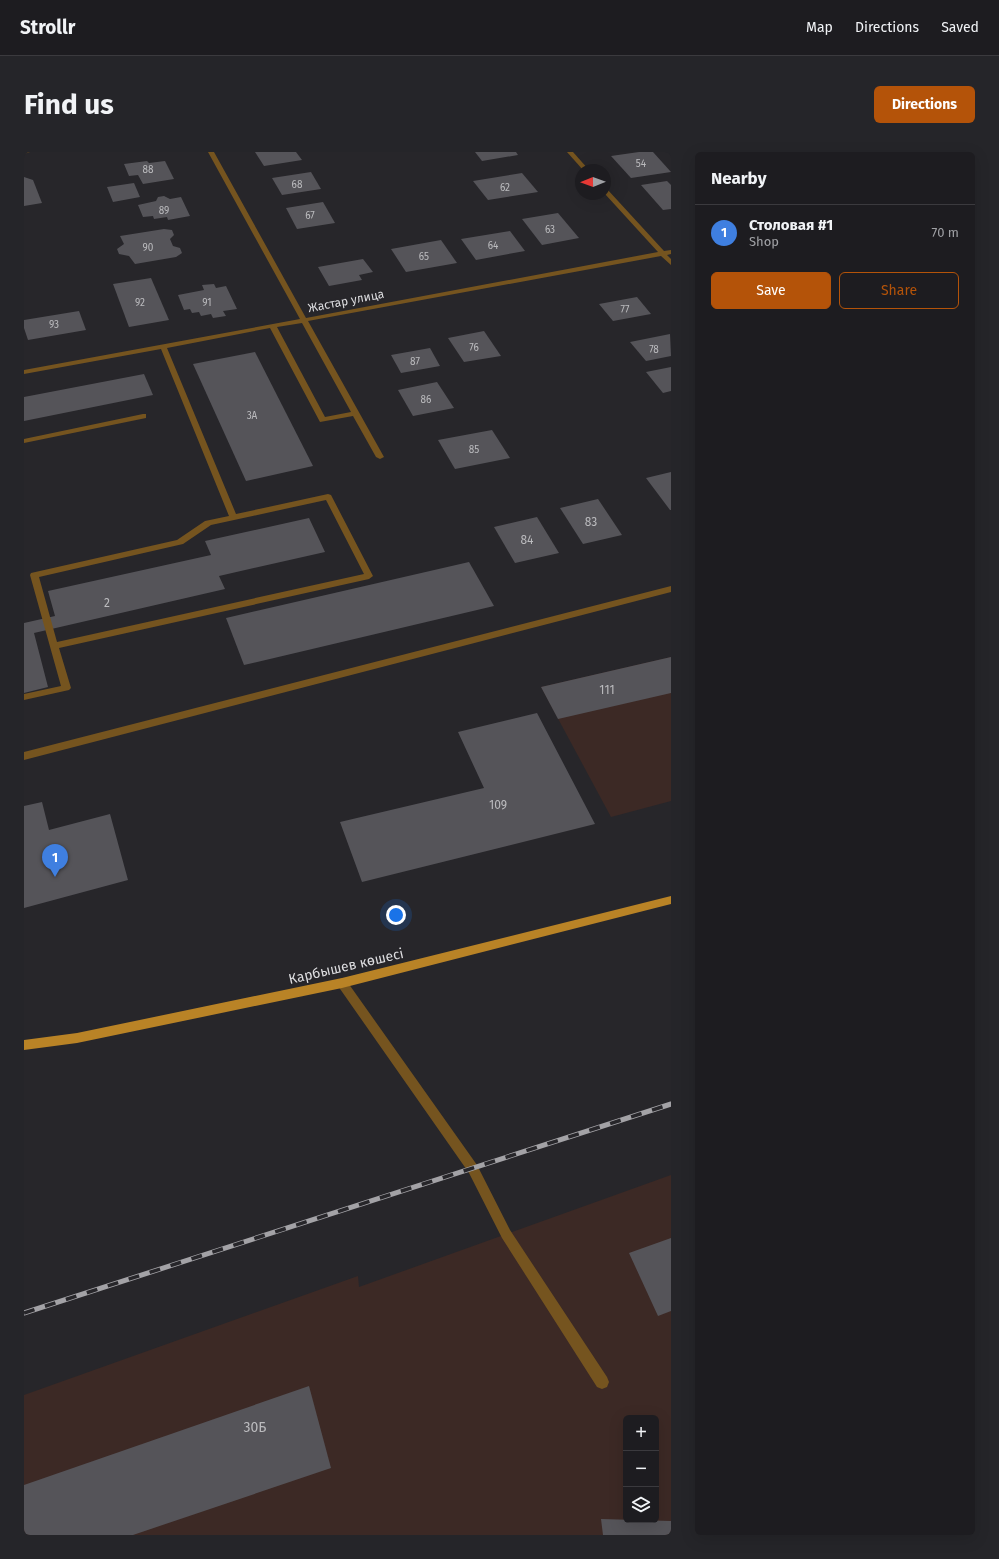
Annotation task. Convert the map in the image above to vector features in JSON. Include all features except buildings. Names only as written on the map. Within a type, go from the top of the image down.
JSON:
[{"type":"main road","name":"Карбышев көшесі","points":[[24,1046],[77,1038],[342,983],[671,900]]},
{"type":"street","points":[[211,152],[380,457]]},
{"type":"street","points":[[570,152],[581,164]]},
{"type":"street","points":[[611,197],[671,263]]},
{"type":"street","name":"Жастар улица","points":[[24,372],[671,252]]},
{"type":"street","points":[[273,327],[323,420],[356,413]]},
{"type":"street","points":[[164,346],[233,517]]},
{"type":"street","points":[[24,441],[143,416]]},
{"type":"street","points":[[24,698],[66,688],[34,575],[180,542],[208,523],[328,497],[369,576],[55,646]]},
{"type":"street","points":[[24,756],[671,589]]},
{"type":"street","points":[[342,983],[473,1169],[506,1234],[602,1382]]},
{"type":"shaded area","points":[[671,657],[671,801],[611,817],[541,687]]},
{"type":"shaded area","points":[[671,1175],[671,1535],[24,1535],[24,1395],[358,1276],[359,1287]]},
{"type":"railway","points":[[24,1313],[671,1104]]},
{"type":"place","name":"Столовая #1","points":[[55,877]]}]
